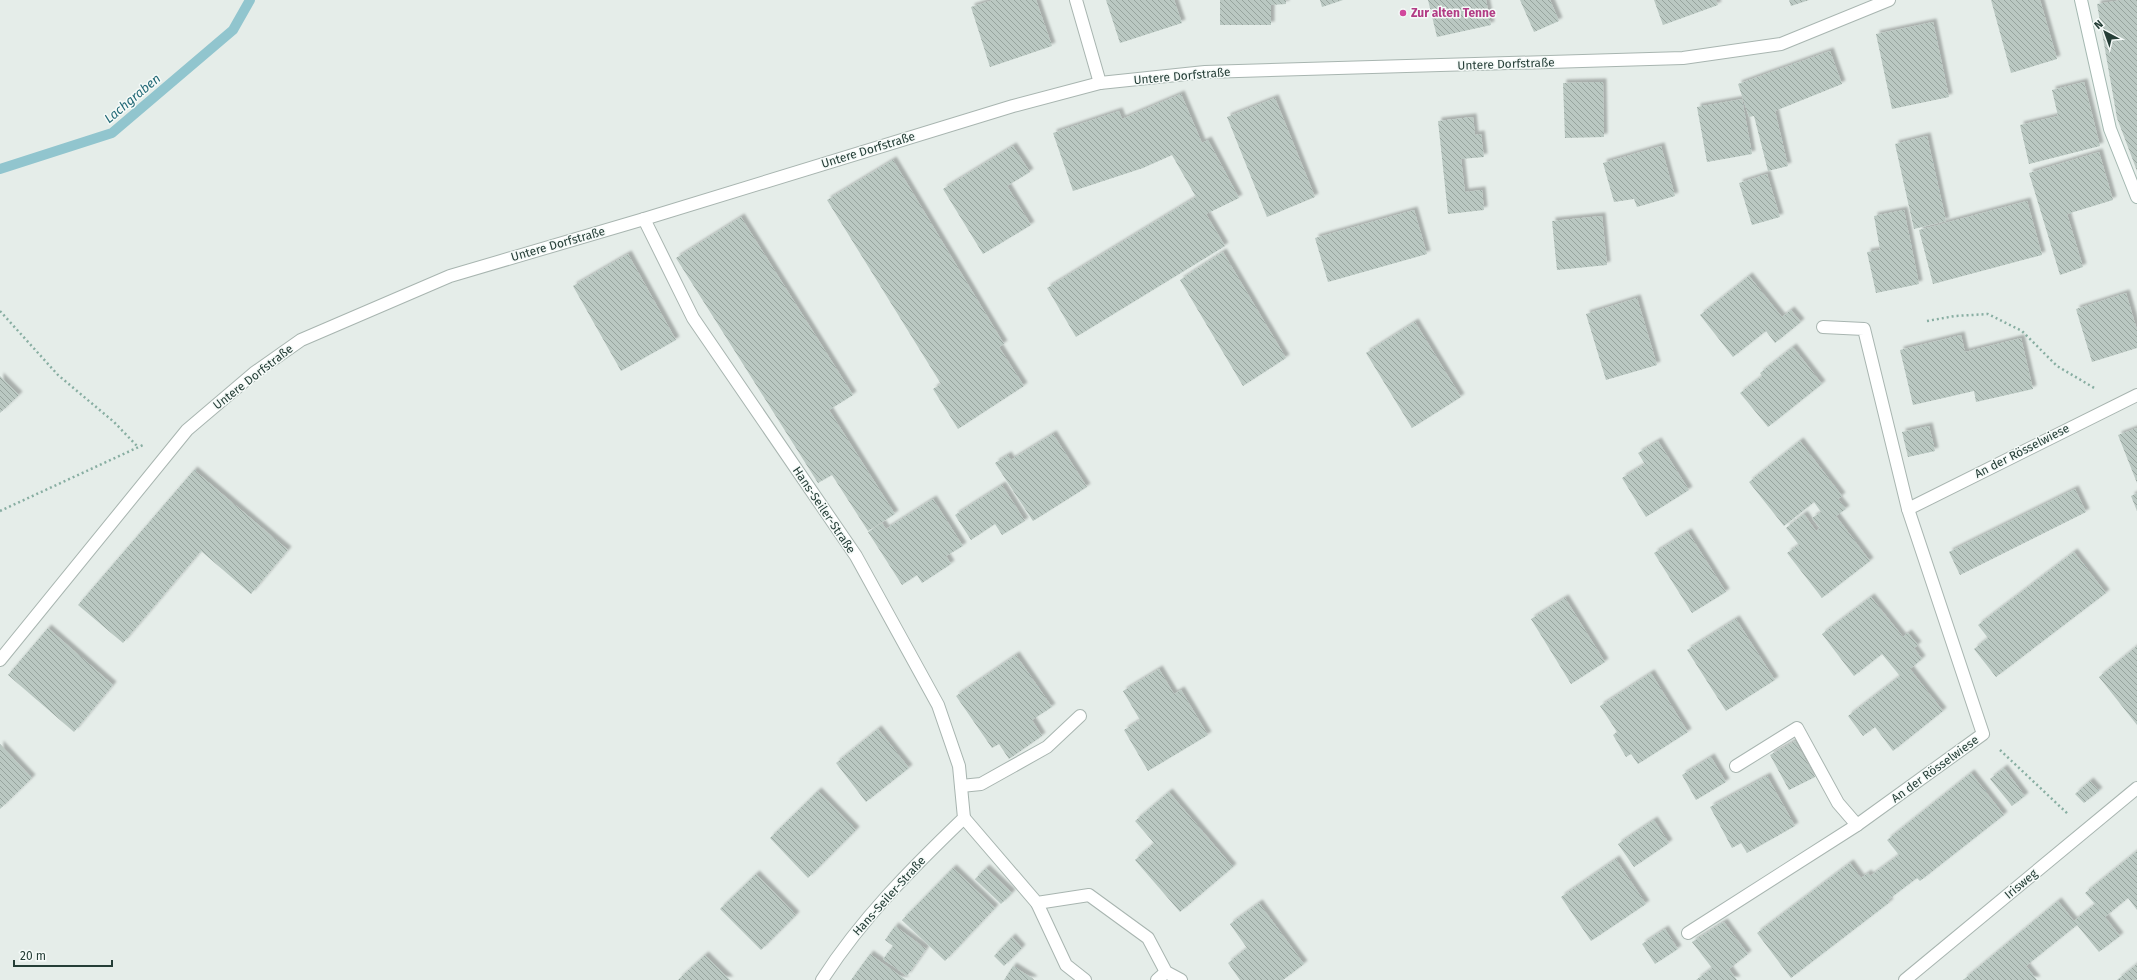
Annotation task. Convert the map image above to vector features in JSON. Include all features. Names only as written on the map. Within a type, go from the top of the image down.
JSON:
[{"type":"street","points":[[1076,0],[1100,83]]},
{"type":"street","name":"Untere Dorfstraße","points":[[0,660],[187,430],[254,373],[301,340],[450,276],[644,219],[1013,106],[1100,83],[1204,72],[1683,58],[1781,44],[1889,0]]},
{"type":"street","points":[[2081,0],[2110,129],[2137,197]]},
{"type":"street","name":"Hans-Seiler-Straße","points":[[644,219],[693,318],[856,556],[938,704],[959,766],[964,818],[909,871],[842,950],[822,980]]},
{"type":"street","name":"An der Rösselwiese","points":[[1688,933],[1857,825],[1983,734],[1908,509],[1864,329],[1823,327]]},
{"type":"street","name":"An der Rösselwiese","points":[[1908,509],[2110,407],[2137,395]]},
{"type":"street","points":[[961,786],[981,784],[1047,747],[1080,716]]},
{"type":"street","points":[[1736,766],[1797,728],[1838,803],[1857,825]]},
{"type":"street","name":"Irisweg","points":[[1905,980],[2137,788]]},
{"type":"street","points":[[964,818],[1037,903],[1066,965],[1085,980]]},
{"type":"street","points":[[1037,903],[1089,895],[1148,938],[1166,972],[1181,980]]},
{"type":"street","points":[[1157,980],[1166,972]]},
{"type":"path","points":[[0,311],[58,376],[114,422],[138,447]]},
{"type":"path","points":[[1928,321],[1955,316],[1988,314],[2022,331],[2058,366],[2097,390],[2110,407]]},
{"type":"path","points":[[0,511],[145,445]]},
{"type":"path","points":[[1983,734],[2085,831]]},
{"type":"building","points":[[993,0],[1036,0],[1052,46],[990,67],[971,7]]},
{"type":"building","points":[[1106,0],[1174,0],[1182,23],[1120,43]]},
{"type":"building","points":[[1220,0],[1286,0],[1286,4],[1271,5],[1271,25],[1220,25]]},
{"type":"building","points":[[1320,0],[1343,0],[1322,7]]},
{"type":"building","points":[[1428,0],[1486,0],[1491,25],[1437,37]]},
{"type":"building","points":[[1520,0],[1550,0],[1559,21],[1534,32]]},
{"type":"building","points":[[1654,0],[1716,0],[1718,5],[1663,25]]},
{"type":"building","points":[[1789,0],[1809,0],[1791,6]]},
{"type":"building","points":[[1991,0],[2040,0],[2057,59],[2011,73]]},
{"type":"building","points":[[2122,0],[2137,0],[2137,171],[2117,118],[2097,4]]},
{"type":"building","points":[[1933,22],[1949,97],[1892,109],[1876,34]]},
{"type":"building","points":[[1830,51],[1842,84],[1775,111],[1788,166],[1768,171],[1754,116],[1749,117],[1738,84]]},
{"type":"building","points":[[1603,82],[1604,137],[1565,138],[1563,83]]},
{"type":"building","points":[[2084,82],[2100,146],[2029,164],[2020,125],[2058,116],[2052,90]]},
{"type":"building","points":[[1181,94],[1202,143],[1208,140],[1239,198],[1206,214],[1225,246],[1076,337],[1047,288],[1196,197],[1172,155],[1143,168],[1073,191],[1053,133],[1119,111],[1122,119]]},
{"type":"building","points":[[1275,98],[1315,197],[1267,217],[1227,117]]},
{"type":"building","points":[[1742,99],[1752,154],[1707,162],[1697,107]]},
{"type":"building","points":[[1473,117],[1475,135],[1481,134],[1484,157],[1461,159],[1465,192],[1482,190],[1484,210],[1448,214],[1438,121]]},
{"type":"building","points":[[1927,136],[1946,221],[1914,229],[1895,144]]},
{"type":"building","points":[[1013,146],[1030,172],[1007,186],[1031,225],[983,254],[943,189]]},
{"type":"building","points":[[1661,146],[1675,196],[1637,207],[1634,199],[1614,202],[1603,163]]},
{"type":"building","points":[[2099,152],[2113,200],[2067,214],[2083,267],[2060,275],[2029,173]]},
{"type":"building","points":[[893,160],[1004,344],[999,347],[1024,386],[958,429],[933,389],[941,384],[827,200]]},
{"type":"building","points":[[1767,174],[1780,217],[1752,225],[1739,183]]},
{"type":"building","points":[[2027,201],[2042,255],[1933,284],[1919,230]]},
{"type":"building","points":[[1414,210],[1427,254],[1328,282],[1315,238]]},
{"type":"building","points":[[1904,210],[1919,284],[1876,293],[1867,252],[1880,250],[1874,216]]},
{"type":"building","points":[[1602,216],[1607,265],[1557,270],[1552,221]]},
{"type":"building","points":[[741,217],[853,395],[829,410],[895,514],[868,531],[832,475],[818,483],[676,258]]},
{"type":"building","points":[[1223,252],[1286,358],[1243,386],[1180,280]]},
{"type":"building","points":[[628,254],[676,340],[621,371],[573,286]]},
{"type":"building","points":[[1749,276],[1782,317],[1791,310],[1801,322],[1775,343],[1766,331],[1733,357],[1700,315]]},
{"type":"building","points":[[2126,293],[2137,330],[2137,348],[2092,362],[2076,309]]},
{"type":"building","points":[[1637,298],[1657,365],[1606,380],[1586,314]]},
{"type":"building","points":[[1415,322],[1461,397],[1412,428],[1366,353]]},
{"type":"building","points":[[1961,335],[1965,352],[2021,338],[2033,389],[1976,402],[1974,391],[1913,405],[1900,350]]},
{"type":"building","points":[[1793,347],[1822,384],[1768,427],[1740,393],[1762,376],[1760,373]]},
{"type":"building","points":[[0,376],[19,395],[0,413]]},
{"type":"building","points":[[1929,426],[1935,451],[1908,457],[1902,432]]},
{"type":"building","points":[[2137,428],[2137,483],[2118,435]]},
{"type":"building","points":[[1053,434],[1087,487],[1033,521],[995,463],[1008,455],[1011,460]]},
{"type":"building","points":[[1658,441],[1689,490],[1646,517],[1622,478],[1645,464],[1638,453]]},
{"type":"building","points":[[1800,441],[1842,496],[1838,499],[1846,509],[1836,516],[1870,561],[1822,598],[1787,553],[1799,545],[1786,528],[1804,514],[1816,531],[1820,528],[1812,518],[1821,512],[1814,502],[1784,526],[1749,482]]},
{"type":"building","points":[[194,470],[288,550],[251,594],[201,551],[123,643],[78,605]]},
{"type":"building","points":[[1002,485],[1025,521],[1002,535],[995,524],[971,540],[955,515]]},
{"type":"building","points":[[2075,489],[2086,512],[1960,575],[1949,552]]},
{"type":"building","points":[[2137,493],[2137,511],[2131,496]]},
{"type":"building","points":[[933,499],[963,546],[946,556],[951,564],[922,583],[917,575],[902,585],[868,532],[882,523],[886,529]]},
{"type":"building","points":[[1688,532],[1726,592],[1692,613],[1654,553]]},
{"type":"building","points":[[2074,552],[2106,593],[1996,677],[1974,649],[1988,638],[1978,625]]},
{"type":"building","points":[[1871,597],[1903,637],[1908,633],[1918,645],[1914,648],[1922,659],[1910,669],[1943,711],[1893,751],[1875,727],[1863,736],[1848,716],[1900,676],[1882,654],[1854,676],[1822,634]]},
{"type":"building","points":[[1565,598],[1605,662],[1571,684],[1531,619]]},
{"type":"building","points":[[1736,619],[1775,680],[1726,711],[1687,650]]},
{"type":"building","points":[[48,628],[113,685],[74,732],[8,675]]},
{"type":"building","points":[[2137,646],[2137,725],[2099,677]]},
{"type":"building","points":[[1016,655],[1052,707],[1032,720],[1042,736],[1009,759],[999,744],[992,748],[956,696]]},
{"type":"building","points":[[1159,669],[1174,694],[1181,690],[1208,735],[1148,771],[1124,730],[1140,720],[1123,691]]},
{"type":"building","points":[[1651,673],[1688,732],[1638,764],[1631,754],[1626,757],[1613,735],[1617,732],[1600,706]]},
{"type":"building","points":[[878,729],[909,768],[866,802],[836,763]]},
{"type":"building","points":[[1795,741],[1815,777],[1789,790],[1770,755]]},
{"type":"building","points":[[0,744],[32,778],[0,809]]},
{"type":"building","points":[[1711,757],[1726,782],[1696,800],[1682,775]]},
{"type":"building","points":[[2004,768],[2025,796],[2012,806],[1990,779]]},
{"type":"building","points":[[1971,773],[2004,815],[1920,881],[1917,878],[1888,900],[1890,902],[1791,978],[1757,933],[1850,863],[1861,878],[1868,873],[1870,876],[1899,855],[1887,840]]},
{"type":"building","points":[[1767,776],[1795,826],[1747,853],[1741,843],[1732,848],[1710,807]]},
{"type":"building","points":[[2090,781],[2099,791],[2084,803],[2075,794]]},
{"type":"building","points":[[818,791],[856,830],[808,878],[770,838]]},
{"type":"building","points":[[1169,792],[1233,867],[1180,912],[1135,860],[1154,843],[1135,821]]},
{"type":"building","points":[[1654,820],[1669,843],[1634,867],[1618,844]]},
{"type":"building","points":[[2137,851],[2137,910],[2128,898],[2105,917],[2120,936],[2099,952],[2077,925],[2026,966],[2037,980],[1963,980],[2058,901],[2074,921],[2095,904],[2085,893]]},
{"type":"building","points":[[1616,859],[1646,904],[1591,941],[1561,897]]},
{"type":"building","points":[[953,868],[995,908],[945,961],[902,920]]},
{"type":"building","points":[[986,868],[1012,893],[1001,904],[975,879]]},
{"type":"building","points":[[756,874],[796,915],[761,950],[720,909]]},
{"type":"building","points":[[1259,903],[1304,964],[1283,980],[1240,980],[1228,963],[1247,948],[1230,924]]},
{"type":"building","points":[[1724,922],[1748,954],[1729,969],[1737,980],[1696,980],[1712,968],[1692,942]]},
{"type":"building","points":[[895,926],[926,949],[907,976],[883,959],[893,946],[885,940]]},
{"type":"building","points":[[1665,929],[1678,949],[1655,964],[1642,944]]},
{"type":"building","points":[[1012,937],[1022,948],[1004,966],[994,956]]},
{"type":"building","points":[[870,954],[906,980],[851,980]]},
{"type":"building","points":[[705,955],[730,980],[678,980],[681,977]]},
{"type":"building","points":[[2137,964],[2137,980],[2117,980]]},
{"type":"building","points":[[1013,966],[1032,978],[1034,980],[1004,980]]},
{"type":"waterway","name":"Lachgraben","points":[[0,169],[112,133],[233,30],[250,0]]},
{"type":"place","name":"Zur alten Tenne","points":[[1403,13]]}]
